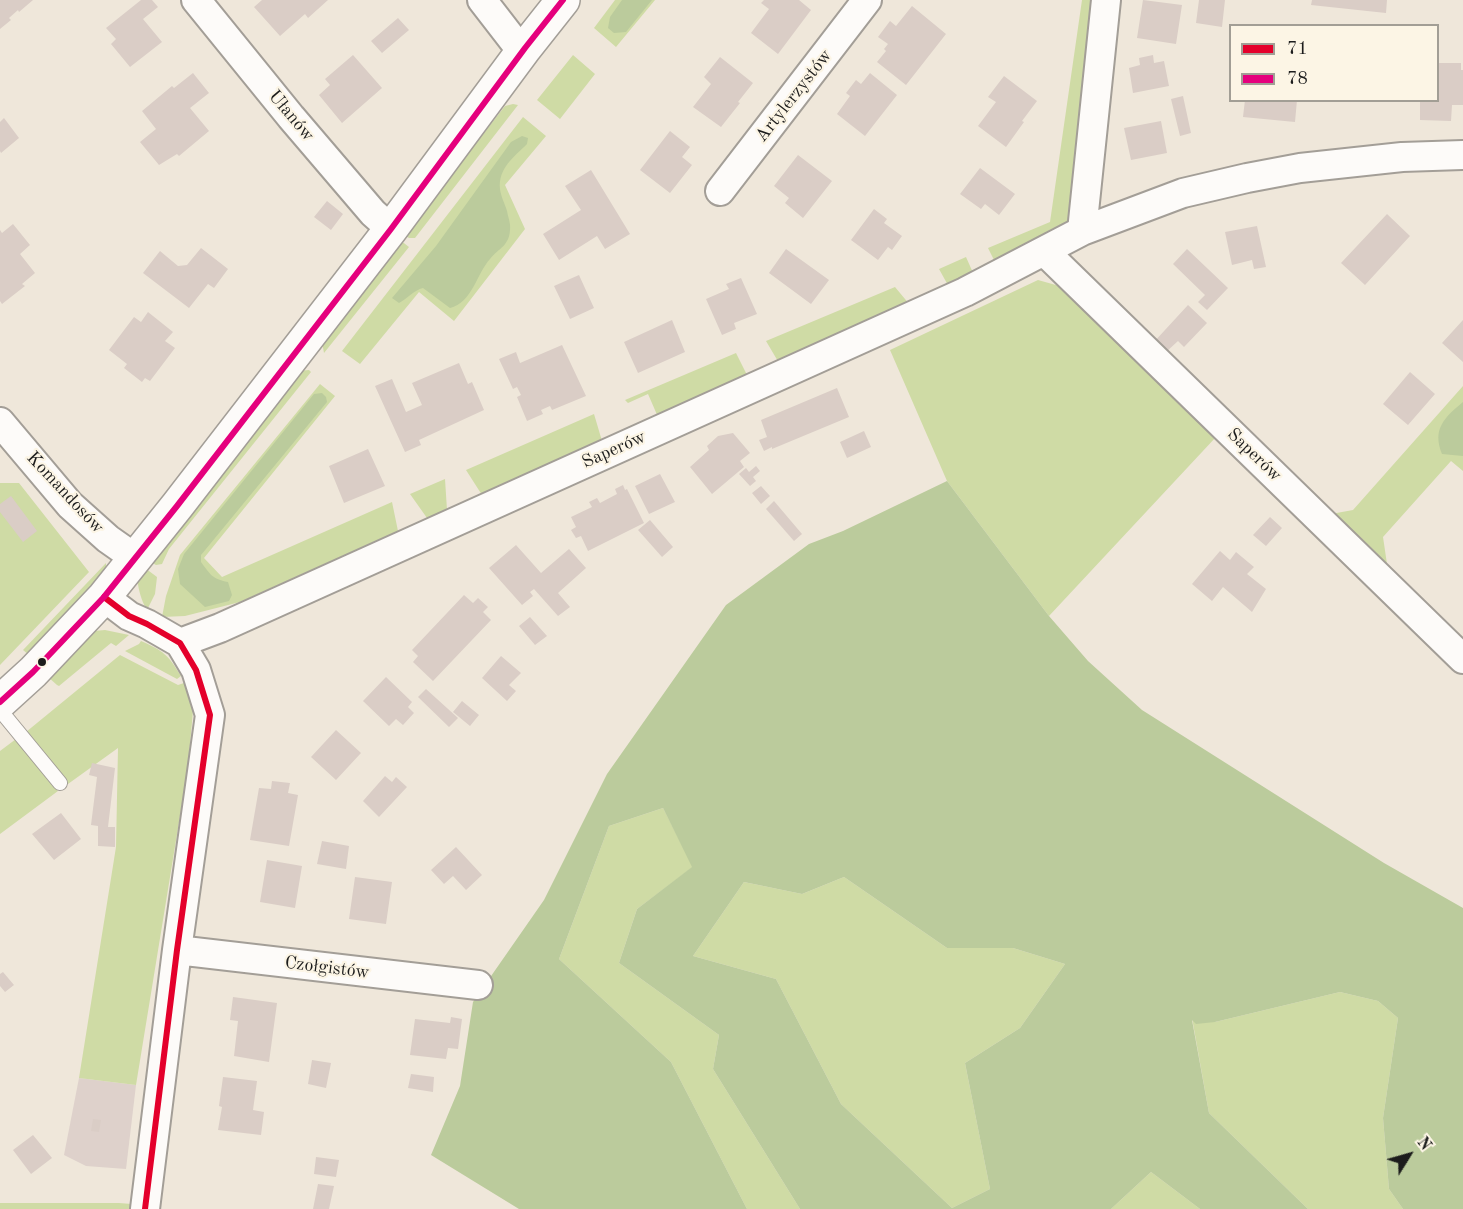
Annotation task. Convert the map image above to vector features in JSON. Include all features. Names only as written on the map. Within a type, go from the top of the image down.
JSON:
[{"type":"street","name":"Ułanów","points":[[196,0],[291,117],[373,213],[391,229]]},
{"type":"street","points":[[482,0],[523,52]]},
{"type":"street","points":[[0,702],[33,672],[104,597],[177,506],[391,229],[563,0]]},
{"type":"street","name":"Artylerzystów","points":[[720,191],[867,0]]},
{"type":"street","points":[[1082,231],[1106,0]]},
{"type":"street","name":"Saperów","points":[[180,643],[220,628],[965,292],[1082,231],[1183,194],[1273,172],[1402,157],[1463,155]]},
{"type":"street","name":"Saperów","points":[[1045,252],[1463,659]]},
{"type":"street","name":"Komandosów","points":[[0,422],[70,505],[108,539],[135,558]]},
{"type":"street","points":[[104,597],[129,616],[180,643],[196,670],[210,715],[177,950],[145,1209]]},
{"type":"street","name":"Czołgistów","points":[[177,950],[478,985]]},
{"type":"lane","points":[[0,710],[60,783]]},
{"type":"shaded area","points":[[79,1078],[136,1085],[126,1169],[86,1166],[64,1155]]},
{"type":"green space","points":[[615,0],[655,0],[616,47],[594,28]]},
{"type":"green space","points":[[622,0],[652,0],[626,32],[614,33],[608,28],[610,17]]},
{"type":"green space","points":[[1082,0],[1098,0],[1071,220],[1066,227],[997,266],[988,248],[1050,222]]},
{"type":"green space","points":[[573,55],[595,74],[560,119],[537,100]]},
{"type":"green space","points":[[518,105],[415,238],[404,235],[505,106]]},
{"type":"green space","points":[[523,117],[546,136],[505,185],[525,229],[454,321],[419,292],[360,364],[342,351]]},
{"type":"green space","points":[[522,136],[528,138],[527,144],[504,169],[500,182],[510,223],[509,235],[506,243],[485,265],[469,294],[458,305],[450,308],[423,288],[399,303],[392,298],[436,246],[511,142]]},
{"type":"green space","points":[[400,240],[409,247],[324,353],[322,342]]},
{"type":"green space","points":[[966,257],[974,275],[949,287],[939,269]]},
{"type":"green space","points":[[1038,280],[1070,289],[1216,437],[1049,616],[947,481],[890,350]]},
{"type":"green space","points":[[895,287],[910,305],[779,363],[766,341]]},
{"type":"green space","points":[[736,353],[748,377],[658,417],[648,394],[628,403],[625,400]]},
{"type":"green space","points":[[309,370],[311,372],[169,549],[162,564],[156,565],[151,562],[298,371]]},
{"type":"green space","points":[[320,384],[335,396],[204,558],[222,577],[392,502],[398,531],[240,602],[185,616],[162,617],[166,596],[180,555]]},
{"type":"green space","points":[[1463,386],[1463,471],[1451,461],[1383,537],[1387,564],[1331,514],[1353,510]]},
{"type":"green space","points":[[322,393],[327,402],[201,555],[201,562],[209,573],[215,578],[228,582],[232,595],[229,601],[205,607],[180,584],[178,569],[184,554],[314,394]]},
{"type":"green space","points":[[1463,402],[1463,456],[1442,454],[1438,438],[1439,431],[1445,419]]},
{"type":"green space","points":[[594,414],[602,441],[482,495],[466,470]]},
{"type":"green space","points":[[445,479],[447,510],[427,518],[410,494]]},
{"type":"green space","points":[[947,481],[1049,616],[1088,661],[1142,710],[1384,863],[1463,908],[1463,1209],[1403,1209],[1389,1189],[1383,1118],[1398,1018],[1378,1001],[1340,992],[1215,1022],[1196,1024],[1192,1020],[1209,1113],[1308,1209],[1200,1209],[1151,1172],[1111,1209],[800,1209],[713,1069],[719,1035],[619,963],[637,909],[692,867],[663,808],[609,826],[559,959],[671,1062],[747,1209],[519,1209],[431,1155],[460,1086],[473,1002],[544,900],[607,774],[726,605],[809,544],[843,531]],"holes":[[[844,877],[947,948],[1013,948],[1065,964],[1020,1028],[965,1063],[990,1189],[952,1208],[841,1104],[776,979],[693,956],[744,882],[802,894]]]},
{"type":"green space","points":[[0,483],[19,483],[89,572],[0,665]]},
{"type":"green space","points":[[106,563],[106,570],[29,655],[23,650]]},
{"type":"green space","points":[[145,568],[157,577],[155,594],[147,610],[140,595],[137,579]]},
{"type":"green space","points":[[105,630],[129,635],[116,646],[111,643],[59,686],[48,677],[94,631]]},
{"type":"green space","points":[[141,641],[165,654],[181,676],[177,679],[125,651]]},
{"type":"green space","points":[[120,655],[178,685],[184,683],[193,711],[188,767],[136,1085],[79,1078],[116,847],[118,748],[68,784],[26,732]]},
{"type":"green space","points":[[16,739],[58,791],[0,834],[0,751]]},
{"type":"green space","points":[[663,808],[693,867],[637,909],[619,963],[719,1035],[713,1069],[800,1209],[747,1209],[671,1062],[559,959],[609,826]]},
{"type":"green space","points":[[844,877],[947,948],[1013,948],[1065,964],[1020,1028],[965,1063],[990,1189],[952,1208],[841,1104],[776,979],[693,956],[744,882],[802,894]]},
{"type":"green space","points":[[1340,992],[1378,1001],[1398,1018],[1383,1118],[1389,1189],[1403,1209],[1308,1209],[1209,1113],[1192,1018],[1215,1022]]},
{"type":"green space","points":[[1151,1172],[1200,1209],[1111,1209]]},
{"type":"green space","points":[[0,1203],[132,1204],[131,1209],[0,1209]]},
{"type":"building","points":[[0,0],[33,0],[19,12],[18,10],[0,29]]},
{"type":"building","points":[[141,0],[152,0],[158,7],[143,19],[162,42],[130,67],[111,44],[116,39],[106,28]]},
{"type":"building","points":[[262,0],[328,0],[308,18],[305,14],[280,36],[254,7]]},
{"type":"building","points":[[764,0],[799,0],[811,10],[778,54],[751,33],[769,9],[761,3]]},
{"type":"building","points":[[1143,0],[1182,5],[1176,44],[1137,38]]},
{"type":"building","points":[[1199,0],[1225,0],[1222,27],[1196,23]]},
{"type":"building","points":[[1312,0],[1387,0],[1386,13],[1311,5]]},
{"type":"building","points":[[912,6],[946,34],[906,85],[877,62],[886,51],[884,49],[888,44],[878,37],[890,21],[896,26]]},
{"type":"building","points":[[398,18],[409,30],[382,53],[371,41]]},
{"type":"building","points":[[353,55],[382,88],[342,123],[319,95],[330,85],[325,79]]},
{"type":"building","points":[[1153,55],[1154,63],[1164,61],[1169,86],[1133,93],[1129,68],[1140,65],[1139,58]]},
{"type":"building","points":[[720,57],[753,83],[721,127],[693,107],[711,84],[704,77]]},
{"type":"building","points":[[1439,63],[1461,63],[1463,105],[1452,105],[1451,121],[1420,120],[1420,102],[1439,102]]},
{"type":"building","points":[[193,73],[209,93],[190,108],[209,131],[179,156],[177,154],[159,165],[140,142],[156,129],[142,111],[172,86],[174,88]]},
{"type":"building","points":[[870,73],[897,95],[865,136],[837,114],[850,96],[846,93],[856,80],[861,84]]},
{"type":"building","points":[[1004,76],[1037,101],[1006,147],[978,126],[996,102],[988,97]]},
{"type":"building","points":[[1183,96],[1191,133],[1180,136],[1171,99]]},
{"type":"building","points":[[1245,102],[1297,102],[1295,122],[1243,117]]},
{"type":"building","points":[[4,118],[19,138],[1,153],[0,122]]},
{"type":"building","points":[[1161,121],[1167,153],[1131,160],[1124,128]]},
{"type":"building","points":[[670,131],[690,147],[682,157],[692,165],[670,193],[640,170]]},
{"type":"building","points":[[798,155],[832,181],[803,218],[785,203],[789,198],[774,186]]},
{"type":"building","points":[[980,168],[1015,194],[999,215],[985,204],[981,209],[960,194]]},
{"type":"building","points":[[591,170],[630,234],[605,249],[597,236],[559,260],[543,234],[581,210],[565,186]]},
{"type":"building","points":[[327,201],[343,214],[331,230],[314,217]]},
{"type":"building","points":[[874,209],[887,219],[884,223],[902,236],[892,250],[888,247],[878,260],[851,240]]},
{"type":"building","points":[[1387,214],[1410,236],[1365,285],[1341,263]]},
{"type":"building","points":[[13,224],[30,245],[20,254],[35,273],[22,284],[25,286],[2,304],[0,301],[0,230],[2,233]]},
{"type":"building","points":[[1257,226],[1266,267],[1254,269],[1252,260],[1232,265],[1225,232]]},
{"type":"building","points":[[201,248],[228,269],[214,288],[208,284],[189,308],[143,273],[160,251],[178,266],[187,265]]},
{"type":"building","points":[[786,249],[829,280],[811,304],[769,273]]},
{"type":"building","points":[[1187,249],[1228,288],[1207,310],[1198,302],[1205,295],[1173,264]]},
{"type":"building","points":[[579,275],[594,308],[570,319],[554,286]]},
{"type":"building","points":[[741,278],[757,314],[734,323],[736,329],[722,335],[706,299],[729,289],[726,284]]},
{"type":"building","points":[[1188,305],[1207,323],[1184,347],[1178,341],[1165,353],[1153,343]]},
{"type":"building","points":[[148,312],[173,332],[165,341],[175,348],[150,381],[145,378],[142,382],[124,368],[127,364],[109,350],[134,317],[141,322]]},
{"type":"building","points":[[672,320],[685,352],[638,373],[624,342]]},
{"type":"building","points":[[1463,320],[1463,362],[1442,343]]},
{"type":"building","points":[[562,345],[586,396],[552,410],[550,406],[541,410],[543,414],[527,421],[517,397],[521,395],[517,387],[513,389],[499,359],[516,352],[520,363]]},
{"type":"building","points":[[459,363],[468,384],[472,382],[484,410],[419,440],[421,445],[405,452],[375,386],[392,379],[406,412],[422,405],[412,383]]},
{"type":"building","points":[[1410,372],[1435,394],[1408,425],[1383,404]]},
{"type":"building","points":[[837,388],[849,417],[764,451],[759,440],[767,437],[761,420]]},
{"type":"building","points":[[864,431],[871,447],[847,458],[840,442]]},
{"type":"building","points":[[733,433],[750,453],[740,461],[744,467],[712,494],[690,467],[709,450],[707,446],[718,436]]},
{"type":"building","points":[[368,449],[385,486],[344,503],[329,466]]},
{"type":"building","points":[[756,466],[760,471],[753,477],[756,481],[750,486],[739,474],[746,468],[749,472]]},
{"type":"building","points":[[660,474],[675,502],[649,514],[635,486]]},
{"type":"building","points":[[623,485],[644,523],[588,551],[581,536],[576,538],[571,530],[576,527],[571,517],[592,507],[589,502],[597,498],[600,503],[617,494],[615,489]]},
{"type":"building","points":[[761,486],[770,496],[761,504],[752,493]]},
{"type":"building","points":[[11,496],[37,531],[23,542],[0,512],[0,504]]},
{"type":"building","points":[[774,501],[802,534],[794,541],[766,509]]},
{"type":"building","points":[[1270,517],[1282,528],[1266,546],[1253,535]]},
{"type":"building","points":[[650,520],[673,547],[662,557],[638,530]]},
{"type":"building","points":[[516,545],[541,573],[569,549],[586,568],[558,593],[570,607],[558,616],[534,589],[530,592],[533,596],[522,605],[489,568]]},
{"type":"building","points":[[1220,551],[1230,560],[1236,552],[1254,567],[1247,574],[1266,589],[1252,612],[1223,587],[1212,601],[1192,584]]},
{"type":"building","points":[[464,595],[473,603],[478,598],[488,607],[483,612],[491,620],[433,681],[413,662],[418,656],[412,650]]},
{"type":"building","points":[[530,617],[547,636],[535,645],[519,626]]},
{"type":"building","points":[[501,656],[521,673],[509,685],[516,691],[507,701],[482,678]]},
{"type":"building","points":[[386,677],[412,702],[408,707],[414,713],[403,725],[396,719],[389,726],[363,701]]},
{"type":"building","points":[[426,689],[458,718],[449,727],[418,697]]},
{"type":"building","points":[[462,701],[479,715],[470,726],[453,712]]},
{"type":"building","points":[[336,730],[361,753],[336,780],[311,757]]},
{"type":"building","points":[[92,763],[115,768],[108,827],[115,827],[115,847],[98,846],[98,826],[91,825],[97,777],[89,775]]},
{"type":"building","points":[[385,776],[392,782],[396,777],[407,787],[379,817],[363,801]]},
{"type":"building","points":[[272,781],[290,783],[288,793],[298,795],[289,846],[250,840],[259,788],[271,789]]},
{"type":"building","points":[[61,813],[81,839],[54,860],[32,834]]},
{"type":"building","points":[[322,841],[349,846],[346,869],[317,864]]},
{"type":"building","points":[[456,847],[482,875],[466,890],[453,876],[444,884],[431,870]]},
{"type":"building","points":[[267,860],[302,866],[295,908],[260,902]]},
{"type":"building","points":[[355,877],[392,882],[386,924],[349,919]]},
{"type":"building","points":[[3,972],[14,985],[5,992],[0,986],[0,974]]},
{"type":"building","points":[[233,997],[277,1003],[269,1062],[234,1056],[238,1021],[230,1020]]},
{"type":"building","points":[[451,1017],[462,1019],[458,1049],[448,1048],[446,1059],[410,1055],[415,1019],[450,1023]]},
{"type":"building","points":[[312,1060],[331,1063],[326,1088],[308,1084]]},
{"type":"building","points":[[411,1074],[434,1077],[433,1092],[408,1088]]},
{"type":"building","points":[[223,1077],[257,1081],[253,1110],[264,1112],[261,1135],[218,1130],[222,1107],[219,1106]]},
{"type":"building","points":[[93,1119],[101,1120],[99,1132],[91,1131]]},
{"type":"building","points":[[33,1135],[52,1158],[31,1174],[13,1150]]},
{"type":"building","points":[[316,1157],[339,1160],[336,1177],[314,1174]]},
{"type":"building","points":[[318,1184],[334,1186],[329,1209],[313,1209]]},
{"type":"transit line","name":"78","points":[[0,702],[33,672],[104,597],[177,506],[391,229],[563,0]]},
{"type":"transit line","name":"71","points":[[104,597],[129,616],[180,643],[196,670],[210,715],[177,950],[145,1209]]}]
